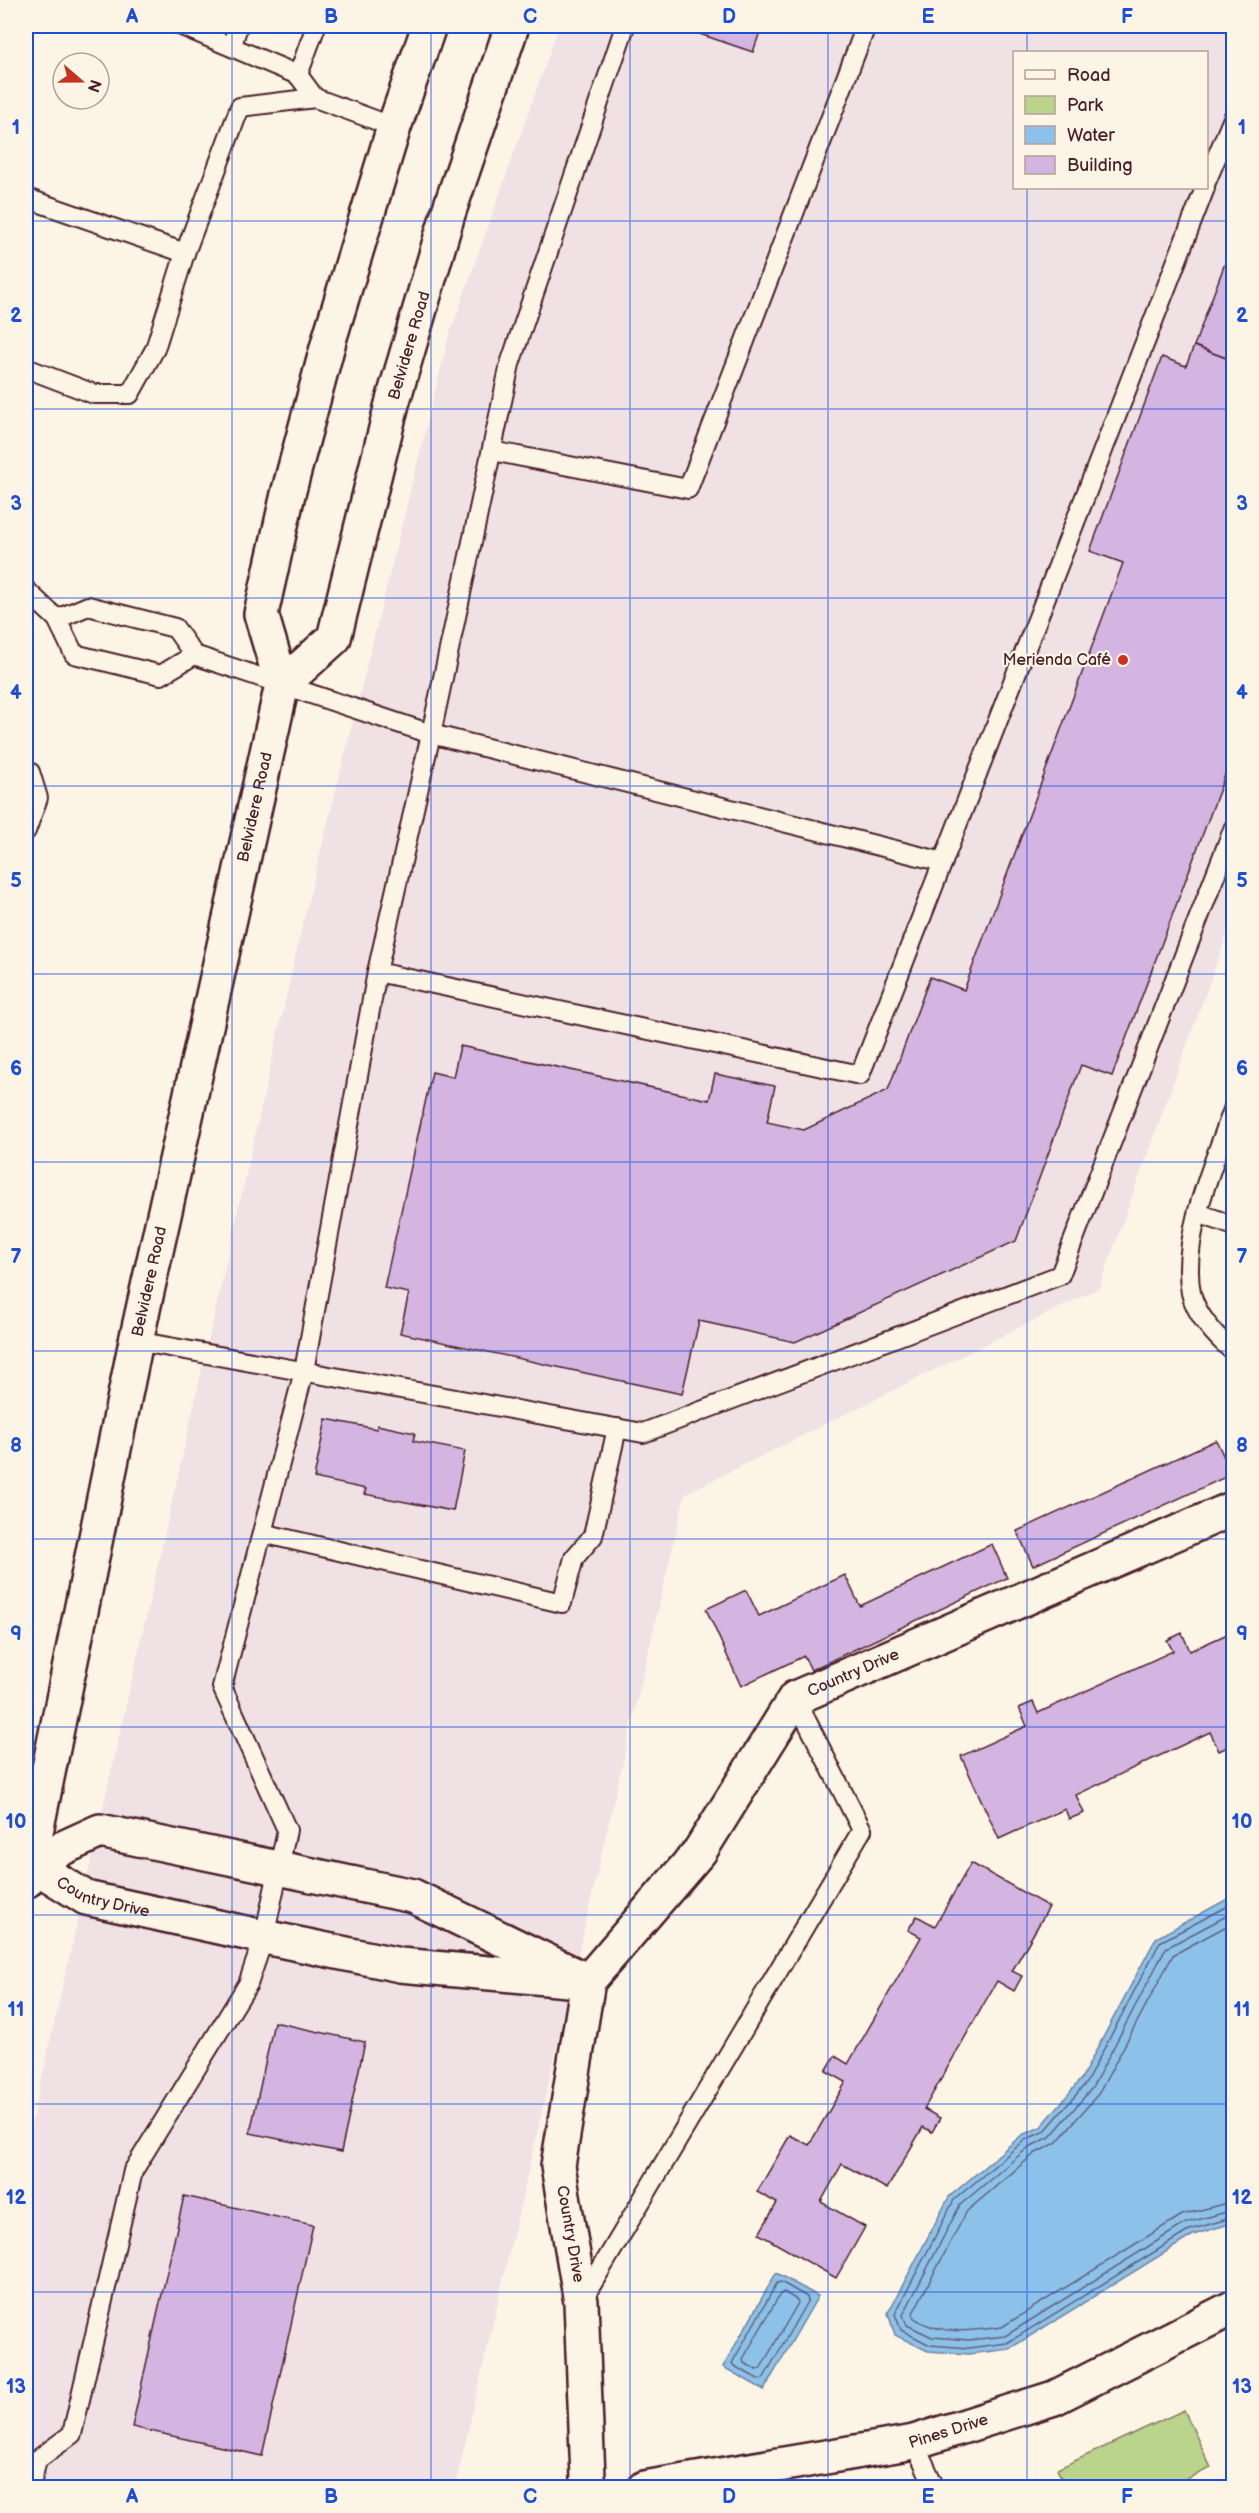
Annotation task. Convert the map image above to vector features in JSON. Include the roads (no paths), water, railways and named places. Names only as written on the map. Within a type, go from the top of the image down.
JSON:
[{"type":"street","name":"Belvidere Road","points":[[28,1872],[136,1341],[282,685],[261,614],[288,494],[330,337],[394,127],[429,26]]},
{"type":"street","name":"Belvidere Road","points":[[282,685],[334,638],[392,404],[448,214],[512,26]]},
{"type":"street","name":"Country Drive","points":[[591,2487],[588,2478],[581,2302],[558,2166],[588,1982],[700,1851],[795,1698],[1233,1508]]},
{"type":"street","name":"Country Drive","points":[[28,1872],[100,1832],[413,1896],[588,1982]]},
{"type":"street","name":"Country Drive","points":[[28,1872],[86,1898],[400,1965],[588,1982]]},
{"type":"street","name":"Pines Drive","points":[[644,2487],[914,2442],[1054,2398],[1233,2307]]},
{"type":"lane","points":[[182,26],[232,45],[298,75],[315,98]]},
{"type":"lane","points":[[232,45],[238,26]]},
{"type":"lane","points":[[298,75],[316,26]]},
{"type":"lane","points":[[30,2487],[37,2460],[72,2434],[134,2171],[248,1984],[264,1937],[287,1830],[222,1687],[304,1371],[377,972],[431,734],[510,364],[625,26]]},
{"type":"lane","points":[[492,451],[688,489],[866,26]]},
{"type":"lane","points":[[26,369],[94,394],[130,394],[155,349],[184,253],[240,107],[315,98],[394,127]]},
{"type":"lane","points":[[1208,177],[1233,116]]},
{"type":"lane","points":[[377,972],[860,1075],[1204,189]]},
{"type":"lane","points":[[26,198],[184,253]]},
{"type":"lane","points":[[26,590],[57,619],[74,654],[161,675],[194,655]]},
{"type":"lane","points":[[57,619],[88,606],[175,628],[194,655],[431,734],[943,862]]},
{"type":"lane","points":[[26,770],[30,772],[38,798],[26,831]]},
{"type":"lane","points":[[136,1341],[643,1433],[1060,1275],[1233,827]]},
{"type":"lane","points":[[1233,1107],[1198,1213],[1188,1262],[1191,1295],[1213,1334],[1233,1352]]},
{"type":"lane","points":[[1198,1213],[1233,1226]]},
{"type":"lane","points":[[262,1533],[562,1603],[574,1558],[593,1536],[617,1428]]},
{"type":"lane","points":[[581,2302],[862,1830],[795,1698]]},
{"type":"lane","points":[[914,2442],[935,2487]]},
{"type":"water","points":[[1233,1896],[1233,2223],[1193,2235],[1009,2349],[969,2354],[928,2351],[895,2335],[888,2313],[949,2197],[1022,2135],[1041,2127],[1081,2079],[1156,1938]]},
{"type":"water","points":[[776,2273],[818,2296],[764,2390],[723,2367]]},
{"type":"place","name":"Merienda Café","points":[[1123,660]]}]
